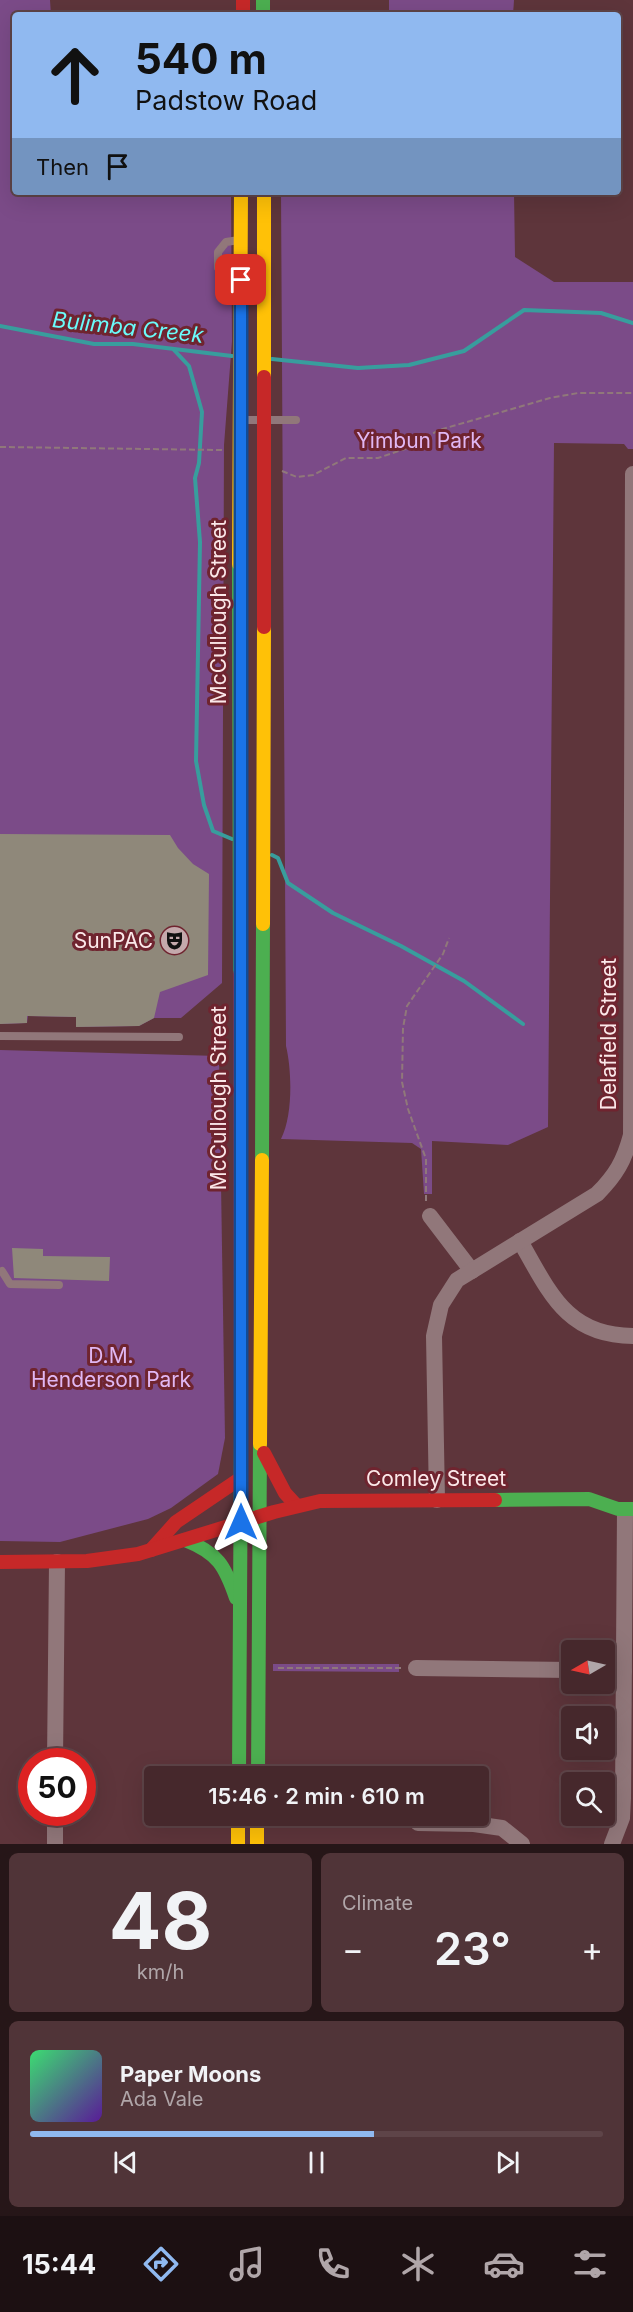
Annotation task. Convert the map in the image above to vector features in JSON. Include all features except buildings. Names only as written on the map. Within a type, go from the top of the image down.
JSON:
[{"type":"main road","name":"McCullough Street","points":[[239,1766],[241,195]]},
{"type":"main road","name":"McCullough Street","points":[[258,1766],[264,861],[264,195]]},
{"type":"main road","points":[[261,1447],[275,1477],[296,1505]]},
{"type":"main road","points":[[150,1551],[176,1522],[241,1478]]},
{"type":"main road","name":"Comley Street","points":[[0,1562],[98,1560],[150,1551],[261,1515],[320,1501],[589,1499],[629,1509]]},
{"type":"main road","points":[[185,1540],[206,1547],[218,1557],[231,1580],[240,1611]]},
{"type":"main road","points":[[238,1826],[238,1844]]},
{"type":"main road","points":[[257,1826],[257,1844]]},
{"type":"street","name":"Delafield Street","points":[[436,1500],[434,1336],[441,1305],[457,1280],[597,1194],[609,1182],[624,1160],[631,1135],[633,474]]},
{"type":"street","points":[[430,1216],[472,1271]]},
{"type":"street","points":[[520,1241],[555,1302],[576,1320],[595,1331],[618,1336],[633,1336]]},
{"type":"street","points":[[612,1844],[622,1818],[629,1509]]},
{"type":"street","points":[[56,1748],[57,1562]]},
{"type":"street","points":[[416,1668],[561,1670]]},
{"type":"street","points":[[615,1671],[624,1671]]},
{"type":"street","points":[[55,1826],[55,1844]]},
{"type":"street","points":[[488,1826],[502,1828],[522,1844]]},
{"type":"lane","points":[[241,240],[226,242],[218,252],[218,268],[226,281],[241,280],[254,274],[264,250]]},
{"type":"lane","points":[[240,420],[296,420]]},
{"type":"lane","points":[[0,1035],[179,1037]]},
{"type":"lane","points":[[240,1037],[263,1036]]},
{"type":"lane","points":[[2,1271],[10,1284],[59,1285]]},
{"type":"path","points":[[265,456],[275,460],[278,469],[288,476],[313,475],[346,458],[378,458],[405,449],[439,430],[550,398],[578,393],[633,393]]},
{"type":"path","points":[[0,447],[219,449]]},
{"type":"path","points":[[430,1216],[426,1200],[426,1159],[408,1109],[402,1082],[405,1017],[407,1006],[443,954],[449,938]]},
{"type":"path","points":[[269,1668],[416,1668]]},
{"type":"green space","points":[[0,0],[50,0],[51,12],[12,12],[12,195],[231,195],[232,341],[224,445],[222,983],[181,1018],[154,1018],[139,1026],[76,1027],[76,1017],[28,1016],[27,1023],[0,1024]]},
{"type":"green space","points":[[389,0],[514,0],[513,12],[389,12]]},
{"type":"green space","name":"Yimbun Park","points":[[281,195],[514,195],[515,257],[554,282],[633,282],[633,449],[628,449],[624,444],[554,443],[548,1127],[508,1145],[432,1141],[432,1194],[424,1194],[421,1149],[412,1143],[281,1139],[288,1118],[290,1093],[286,1046]]},
{"type":"green space","name":"D.M. Henderson Park","points":[[0,1050],[219,1056],[225,1438],[218,1474],[171,1508],[148,1519],[60,1542],[0,1541]]},
{"type":"green space","points":[[273,1664],[399,1664],[399,1672],[273,1671]]},
{"type":"waterway","name":"Bulimba Creek","points":[[272,359],[358,368],[409,365],[464,351],[524,310],[601,313],[633,323]]},
{"type":"waterway","name":"Bulimba Creek","points":[[0,326],[94,344],[133,344],[232,356]]},
{"type":"waterway","points":[[174,350],[189,366],[202,412],[199,463],[195,478],[200,542],[196,761],[204,805],[213,831],[232,839]]},
{"type":"waterway","points":[[272,855],[278,858],[288,883],[333,913],[401,946],[464,981],[523,1024]]},
{"type":"traffic: fast","points":[[263,0],[263,12]]},
{"type":"traffic: fast","points":[[239,564],[240,974]]},
{"type":"traffic: fast","points":[[262,1160],[263,924]]},
{"type":"traffic: fast","points":[[239,1766],[241,1434]]},
{"type":"traffic: fast","points":[[258,1766],[260,1444]]},
{"type":"traffic: fast","points":[[495,1500],[589,1499],[618,1509],[633,1509]]},
{"type":"traffic: fast","points":[[185,1540],[205,1550],[219,1562],[236,1598]]},
{"type":"traffic: slow","points":[[239,564],[241,195]]},
{"type":"traffic: slow","points":[[264,195],[264,377]]},
{"type":"traffic: slow","points":[[263,924],[264,627]]},
{"type":"traffic: slow","points":[[260,1444],[262,1160]]},
{"type":"traffic: slow","points":[[238,1826],[238,1844]]},
{"type":"traffic: slow","points":[[257,1826],[257,1844]]},
{"type":"traffic: jam","points":[[243,0],[243,12]]},
{"type":"traffic: jam","points":[[264,377],[264,627]]},
{"type":"traffic: jam","points":[[240,974],[241,1434]]},
{"type":"traffic: jam","points":[[264,1453],[285,1493],[296,1505]]},
{"type":"traffic: jam","points":[[151,1550],[176,1522],[241,1478]]},
{"type":"traffic: jam","points":[[0,1562],[87,1561],[138,1554],[274,1512],[320,1501],[495,1500]]},
{"type":"place","name":"SunPAC","points":[[174,941]]},
{"type":"route","points":[[241,280],[241,1522]]}]
